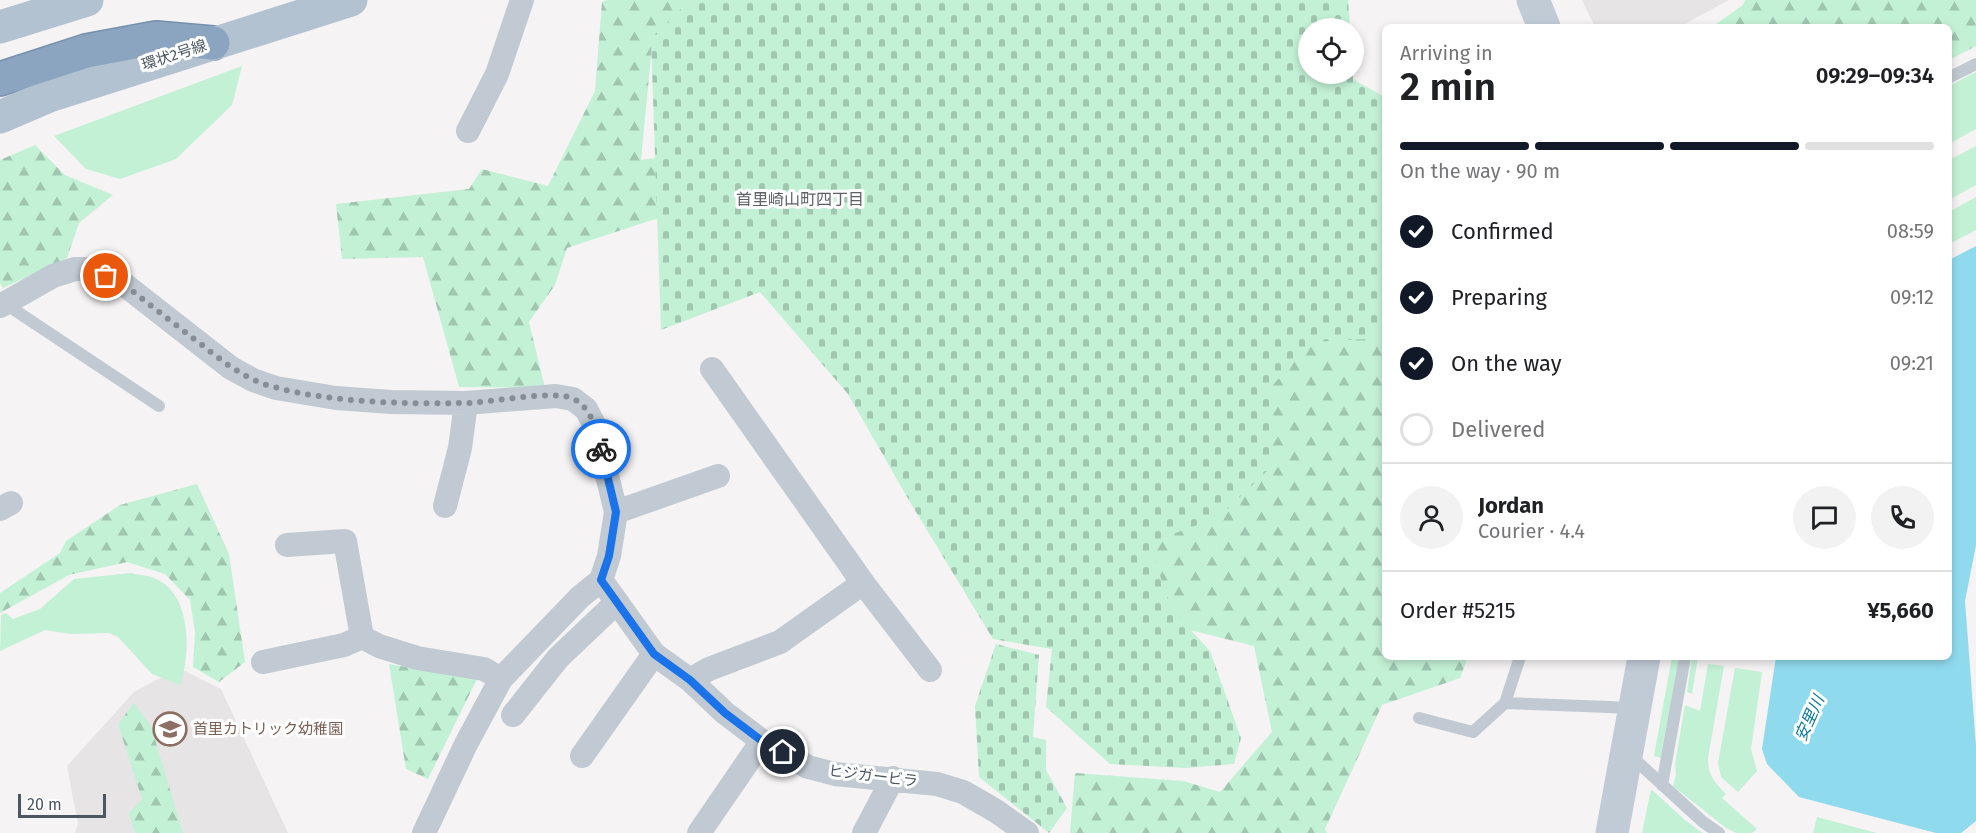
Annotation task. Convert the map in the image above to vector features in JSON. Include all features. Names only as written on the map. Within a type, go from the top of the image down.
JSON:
[{"type":"highway","points":[[0,80],[86,51],[156,38],[213,43]]},
{"type":"main road","points":[[0,27],[87,0]]},
{"type":"main road","name":"環状2号線","points":[[0,117],[50,96],[351,0]]},
{"type":"street","points":[[468,131],[496,74],[522,0]]},
{"type":"street","points":[[1533,0],[1543,24]]},
{"type":"street","points":[[2,304],[53,276],[75,269],[91,269],[121,282],[231,368],[252,380],[276,388],[336,398],[391,402],[466,403],[556,396],[573,399],[586,409],[595,426],[616,512],[609,556],[601,580],[580,597],[501,679],[466,744],[424,833]]},
{"type":"street","points":[[712,369],[863,583],[930,670]]},
{"type":"street","points":[[445,506],[460,448],[466,403]]},
{"type":"street","points":[[616,512],[718,476]]},
{"type":"street","points":[[286,545],[345,540],[362,637]]},
{"type":"street","name":"ヒジガービラ","points":[[601,580],[654,654],[690,680],[725,713],[762,741],[808,766],[826,772],[864,778],[892,778],[937,784],[963,792],[996,811],[1027,833]]},
{"type":"street","points":[[690,680],[709,669],[780,642],[863,583]]},
{"type":"street","points":[[513,715],[558,658],[616,602]]},
{"type":"street","points":[[362,637],[379,646],[407,655],[484,669],[501,679]]},
{"type":"street","points":[[263,662],[344,645],[362,637]]},
{"type":"street","points":[[582,756],[654,654]]},
{"type":"street","points":[[1612,833],[1644,660]]},
{"type":"street","points":[[699,833],[762,741]]},
{"type":"street","points":[[864,833],[892,778]]},
{"type":"lane","points":[[1952,76],[1976,64]]},
{"type":"lane","points":[[2,304],[159,406]]},
{"type":"lane","points":[[1419,718],[1473,732],[1506,703],[1519,660]]},
{"type":"lane","points":[[1662,785],[1684,660]]},
{"type":"lane","points":[[1506,703],[1636,708]]},
{"type":"lane","points":[[1627,753],[1703,822],[1719,833]]},
{"type":"shaded area","points":[[1582,0],[1729,0],[1685,24],[1594,24]]},
{"type":"shaded area","name":"首里カトリック幼稚園","points":[[185,671],[221,689],[288,833],[75,833],[78,824],[67,766],[134,692],[158,679]]},
{"type":"green space","points":[[607,0],[1078,0],[1065,32],[1063,122],[1094,189],[1142,267],[1193,292],[1205,271],[1240,269],[1246,324],[1291,316],[1284,257],[1329,241],[1382,211],[1382,252],[1375,259],[1382,266],[1382,660],[1467,660],[1460,678],[1382,705],[1325,829],[1327,833],[1070,833],[1075,773],[1183,781],[1220,792],[1272,732],[1254,646],[1158,622],[1109,663],[1095,699],[1056,679],[1062,628],[1005,629],[947,537],[1055,518],[1065,467],[1124,425],[1218,418],[1203,353],[1168,337],[1117,294],[1057,208],[1027,253],[991,234],[1024,191],[1012,103],[977,71],[830,146],[829,99],[802,31],[716,65],[653,35],[641,160],[792,138],[821,178],[649,221],[567,248],[555,285],[529,322],[545,388],[459,387],[423,257],[342,259],[336,204],[469,189],[482,169],[548,186],[595,91],[602,2]]},
{"type":"green space","points":[[690,0],[1348,0],[1349,18],[1298,18],[1298,84],[1362,84],[1382,96],[1382,338],[1312,342],[1271,387],[1270,468],[1219,517],[1149,543],[1171,608],[1210,651],[1241,738],[1234,764],[1185,768],[1110,764],[1046,707],[1052,649],[993,639],[848,394],[760,292],[661,330],[651,38]]},
{"type":"green space","points":[[1745,0],[1976,0],[1976,46],[1952,58],[1952,24],[1716,24],[1743,5]]},
{"type":"green space","points":[[242,66],[232,105],[176,159],[120,179],[86,169],[54,136]]},
{"type":"green space","points":[[1976,72],[1976,129],[1952,142],[1952,84]]},
{"type":"green space","points":[[35,145],[65,175],[113,195],[79,223],[67,258],[3,288],[0,283],[0,160]]},
{"type":"green space","points":[[1976,146],[1976,185],[1952,198],[1952,158]]},
{"type":"green space","points":[[1976,197],[1976,230],[1952,242],[1952,210]]},
{"type":"green space","points":[[197,484],[229,554],[245,662],[219,682],[193,667],[195,632],[190,600],[165,574],[127,562],[69,575],[0,613],[0,593],[60,553],[66,541],[120,505]]},
{"type":"green space","points":[[131,573],[154,578],[166,586],[176,597],[182,610],[187,641],[184,672],[180,685],[152,674],[118,637],[109,633],[70,634],[45,630],[0,651],[1,615],[6,613],[13,619],[40,609],[74,579]]},
{"type":"green space","points":[[996,644],[1039,655],[1033,737],[1046,740],[1046,770],[1067,808],[1049,833],[979,777],[975,706]]},
{"type":"green space","points":[[1671,660],[1678,660],[1661,758],[1654,756]]},
{"type":"green space","points":[[1692,660],[1698,660],[1692,694],[1687,692]]},
{"type":"green space","points":[[389,664],[477,679],[428,779],[406,769]]},
{"type":"green space","points":[[1708,664],[1724,666],[1708,758],[1709,769],[1715,782],[1726,794],[1722,798],[1757,829],[1752,833],[1736,833],[1726,828],[1673,786],[1685,705],[1700,711]]},
{"type":"green space","points":[[1735,668],[1762,672],[1751,749],[1757,771],[1738,792],[1721,777],[1718,763]]},
{"type":"green space","points":[[134,703],[151,726],[183,833],[135,833],[129,813],[142,799],[118,724]]},
{"type":"green space","points":[[1651,789],[1686,821],[1703,833],[1642,833]]},
{"type":"green space","points":[[1817,817],[1877,833],[1813,833]]},
{"type":"water","name":"安里川","points":[[1976,246],[1976,545],[1965,601],[1976,746],[1976,821],[1961,833],[1936,833],[1799,797],[1767,764],[1762,749],[1776,660],[1952,660],[1952,258]]},
{"type":"way so far","points":[[106,276],[121,282],[231,368],[252,380],[276,388],[336,398],[391,402],[466,403],[556,396],[573,399],[586,409],[595,426],[601,449]]},
{"type":"place","name":"首里カトリック幼稚園","points":[[170,729]]},
{"type":"district","name":"首里崎山町四丁目","points":[[800,199]]},
{"type":"route","points":[[601,449],[616,512],[609,556],[601,580],[654,654],[690,680],[725,713],[762,741],[783,752]]}]
